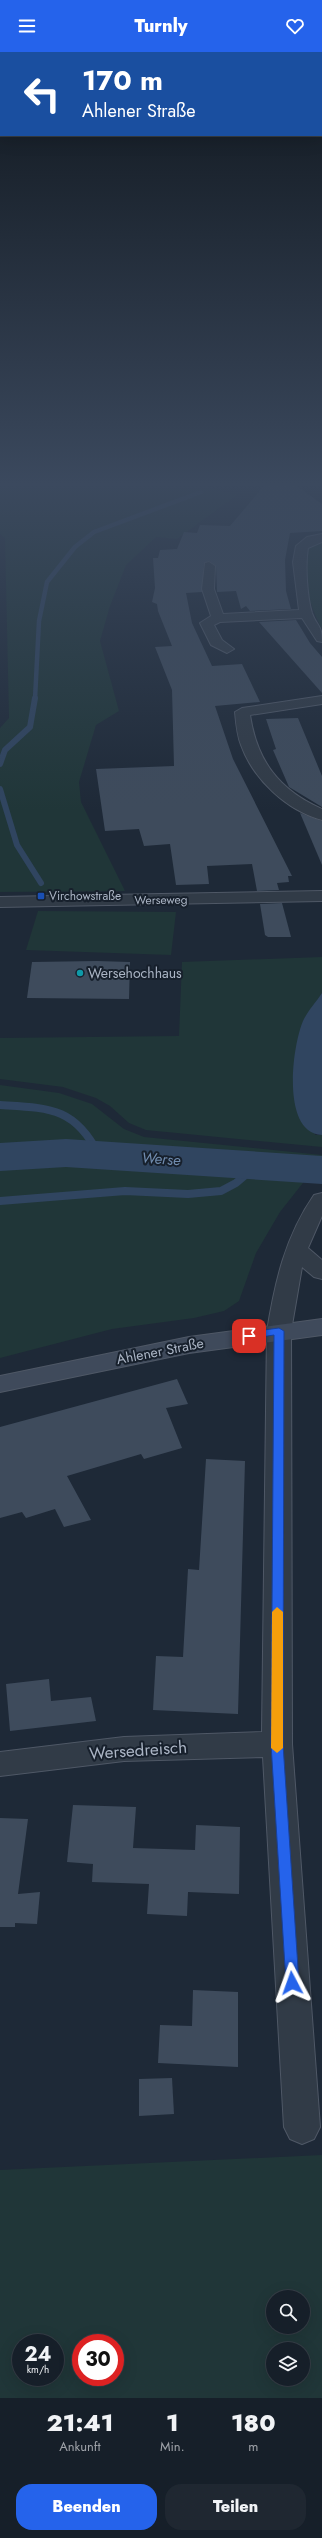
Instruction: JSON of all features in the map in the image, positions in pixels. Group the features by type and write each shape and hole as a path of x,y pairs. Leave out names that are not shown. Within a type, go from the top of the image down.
{"main road":[{"name":"Ahlener Straße","path":"0,1384 189,1345 279,1331 322,1327"}],"street":[{"path":"209,590 218,618"},
{"path":"303,590 306,614 322,638"},
{"path":"227,649 216,642 207,623 218,618 306,614"},
{"path":"322,700 242,712 250,750 263,771 277,787 298,804 322,815"},
{"name":"Werseweg","path":"0,902 322,896"},
{"path":"302,2127 277,1744 279,1331 287,1282 297,1250 312,1212 322,1200"},
{"path":"297,1250 322,1272"},
{"name":"Wersedreisch","path":"0,1764 124,1749 277,1744"}],"green space":[{"path":"6,590 116,590 100,641 119,711 96,725 79,782 81,802 125,891 0,892 0,728 9,718"},
{"path":"307,590 322,590 322,629 317,618"},
{"path":"38,911 176,912 171,955 26,950"},
{"path":"322,957 322,993 303,1021 315,1135 322,1135 322,1147 146,1130 129,1123 110,1106 96,1098 63,1087 0,1079 0,1038 179,1036 182,962"},
{"path":"0,1085 59,1093 92,1104 124,1129 144,1137 322,1155 322,1166 310,1174 280,1212 256,1253 239,1301 224,1311 194,1318 112,1329 0,1358"},
{"path":"322,2155 322,2398 0,2398 0,2170"}],"water":[{"path":"322,993 322,1135 309,1131 300,1120 295,1105 293,1068 299,1033 303,1021"}],"building":[{"path":"154,590 202,590 202,592 186,593 192,623 212,666 242,664 260,702 215,706 233,759 292,876 288,876 289,882 277,883 279,890 257,891 252,864 207,866 209,884 176,885 170,844 144,846 139,829 105,831 96,769 174,766 172,690 155,647 172,646 158,611 157,604 152,602"},
{"path":"217,590 286,590 291,609 250,611 246,606 241,609 236,591 217,592"},
{"path":"296,620 310,643 322,657 322,693 259,622"},
{"path":"298,718 322,776 322,807 289,787 273,750 276,749 266,719"},
{"path":"300,813 322,821 322,865"},
{"path":"282,903 291,937 268,937 265,935 260,904"},
{"name":"Wersehochhaus","path":"32,962 130,962 129,999 27,998"},
{"path":"177,1379 188,1404 166,1408 182,1448 144,1459 141,1454 67,1476 91,1520 64,1527 55,1509 26,1518 22,1512 0,1518 0,1427"},
{"path":"206,1459 245,1461 238,1714 153,1710 156,1656 183,1657 188,1569 199,1570"},
{"path":"49,1679 51,1701 91,1697 96,1721 10,1731 6,1684"},
{"path":"73,1805 136,1807 133,1848 195,1850 196,1825 240,1827 239,1894 188,1892 187,1916 147,1914 149,1884 92,1882 93,1864 67,1862"},
{"path":"0,1818 28,1819 18,1894 40,1892 37,1924 15,1923 15,1927 0,1927"},
{"path":"193,1990 238,1992 238,2067 158,2063 160,2025 192,2026"},
{"path":"172,2078 174,2114 139,2116 139,2079"}],"waterway":[{"path":"35,699 39,621 45,590"},
{"path":"0,764 5,750 30,727 35,698"},
{"path":"0,789 17,845 41,883"},
{"path":"0,1105 33,1107 59,1113 80,1127 90,1139 99,1155"},
{"name":"Werse","path":"0,1157 66,1153 322,1170"},
{"path":"0,1201 125,1191 188,1194 221,1191 236,1183 256,1166"}],"slow traffic":[{"path":"277,1612 277,1748"}],"place":[{"name":"Virchowstraße","path":"41,896"},
{"name":"Wersehochhaus","path":"80,973"}],"route":[{"path":"249,1336 279,1331 277,1744 292,1983"}]}
